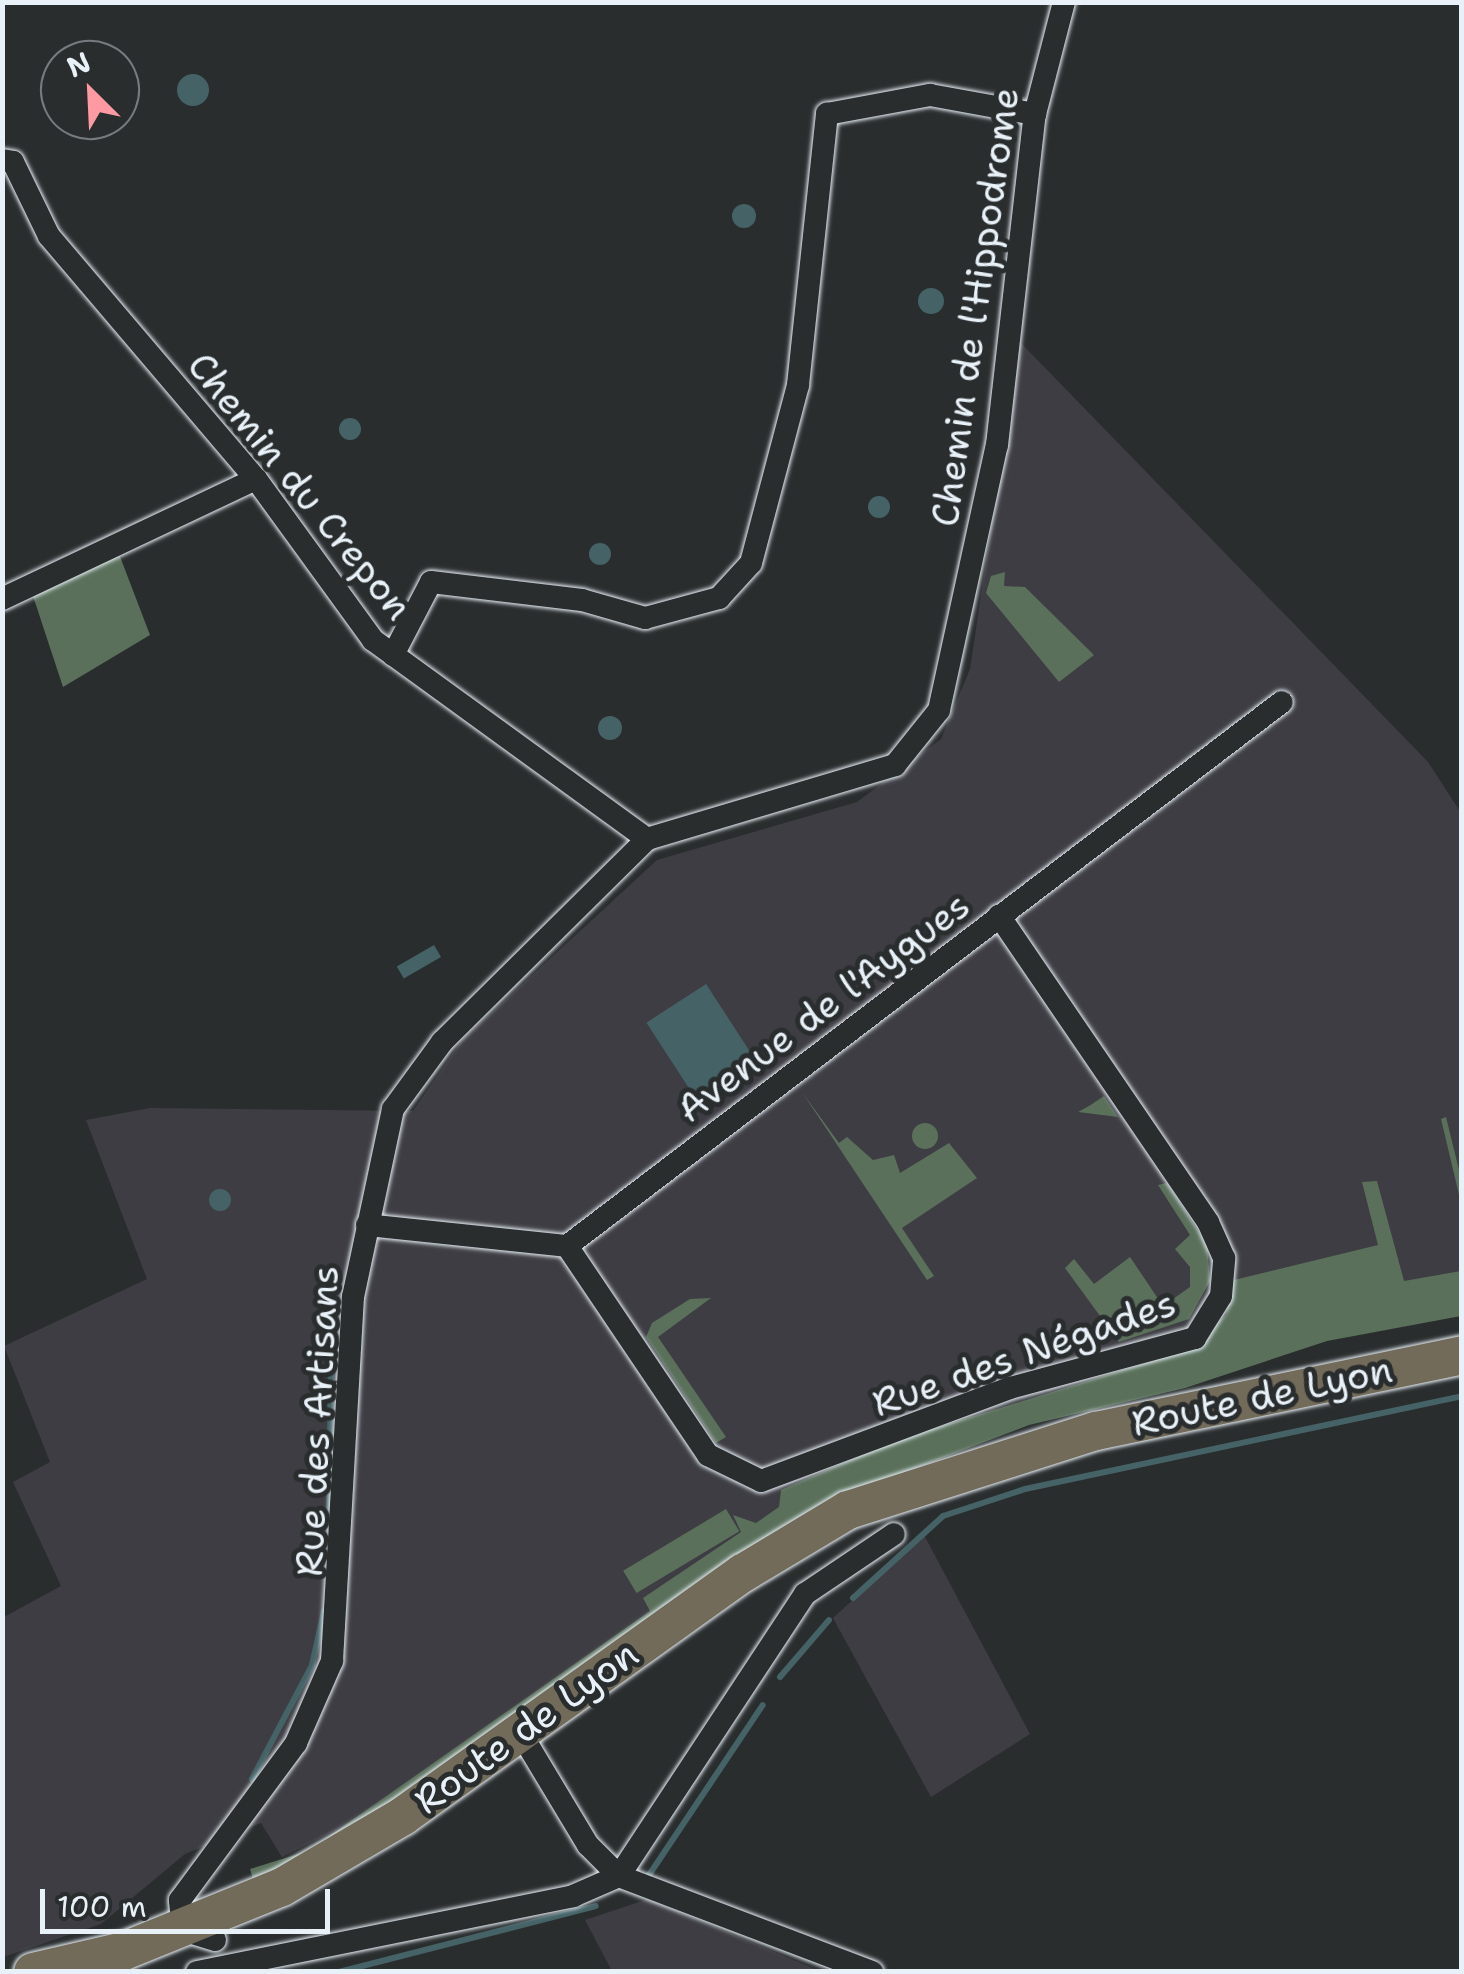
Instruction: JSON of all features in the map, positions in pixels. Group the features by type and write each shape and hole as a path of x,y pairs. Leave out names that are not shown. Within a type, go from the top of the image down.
{"main road":[{"name":"Route de Lyon","path":"119,1972 352,1846 525,1740 789,1544 928,1478 1005,1454 1462,1356"},
{"name":"Route de Lyon","path":"33,1972 198,1931"}],"street":[{"name":"Chemin de l'Hippodrome","path":"648,839 895,765 940,710 996,445 1035,114 1064,2"},
{"path":"393,655 431,582 582,600 645,618 719,598 751,563 798,385 827,114 930,96 1035,114"},
{"name":"Chemin du Crepon","path":"2,160 13,162 50,236 256,479 393,655 648,839"},
{"path":"2,600 256,479"},
{"name":"Avenue de l'Aygues","path":"568,1246 1282,702"},
{"name":"Rue des Artisans","path":"198,1931 296,1743 332,1661 353,1297 392,1109 442,1042 648,839"},
{"name":"Rue des Négades","path":"568,1246 708,1455 761,1481 1010,1388 1194,1338 1221,1296 1224,1258 1208,1222 999,916"},
{"path":"367,1226 568,1246"},
{"path":"109,1972 198,1931 554,1900 619,1876 805,1594 894,1534"},
{"path":"525,1740 588,1844 619,1876 872,1972"}],"shaded area":[{"path":"1019,341 1428,762 1461,813 1461,1315 1257,1348 955,1442 769,1531 380,1808 282,1857 261,1823 185,1854 101,1924 3,1957 2,1618 61,1586 13,1482 50,1462 4,1346 147,1279 86,1120 150,1108 413,1111 463,1039 657,860 857,802 941,739 970,669"},
{"path":"924,1535 1030,1734 931,1797 833,1618"},
{"path":"648,1899 819,1971 612,1971 585,1920"}],"green space":[{"path":"119,554 150,635 63,687 33,596"},
{"path":"1005,572 1004,586 1025,587 1094,655 1059,682 986,593 991,576"},
{"path":"802,1092 839,1143 847,1137 873,1160 894,1155 900,1173 949,1143 977,1178 902,1228 934,1276 927,1280"},
{"path":"1104,1096 1118,1117 1078,1112 1089,1106"},
{"path":"1446,1117 1461,1178 1461,1203 1441,1119"},
{"path":"925,1123 934,1127 938,1136 934,1145 925,1149 916,1145 912,1136 916,1127"},
{"path":"1377,1181 1404,1281 1461,1271 1461,1316 1327,1341 1185,1388 1029,1425 874,1484 360,1832 254,1882 250,1869 308,1851 650,1611 643,1598 741,1532 733,1515 756,1523 779,1507 781,1490 897,1440 1191,1349 1226,1315 1234,1280 1378,1245 1362,1182"},
{"path":"1167,1183 1207,1245 1210,1281 1189,1319 1119,1342 1065,1268 1074,1259 1094,1284 1130,1257 1163,1306 1190,1287 1190,1267 1175,1249 1190,1235 1158,1185"},
{"path":"711,1298 658,1337 726,1437 716,1443 646,1337 652,1323 690,1299"},
{"path":"726,1509 739,1531 637,1593 623,1571"}],"water":[{"path":"193,74 204,79 209,90 204,101 193,106 182,101 177,90 182,79"},
{"path":"744,204 756,216 744,228 732,216"},
{"path":"931,288 940,292 944,301 940,310 931,314 922,310 918,301 922,292"},
{"path":"350,418 358,421 358,437 350,440 342,437 339,429 342,421"},
{"path":"875,496 883,496 890,507 883,518 875,518 868,511 868,503"},
{"path":"600,543 608,546 608,562 600,565 592,562 589,554 592,546"},
{"path":"610,716 619,719 619,737 610,740 601,737 598,728 601,719"},
{"path":"434,945 441,957 404,979 397,966"},
{"path":"706,984 756,1060 696,1099 646,1023"},
{"path":"220,1189 228,1192 228,1208 220,1211 212,1208 209,1200 212,1192"}],"waterway":[{"path":"329,1529 332,1292"},
{"path":"853,1598 943,1516 1025,1489 1462,1396"},
{"path":"252,1779 312,1665 324,1611"},
{"path":"780,1677 829,1620"},
{"path":"647,1878 763,1705"},
{"path":"339,1972 596,1906"}]}
